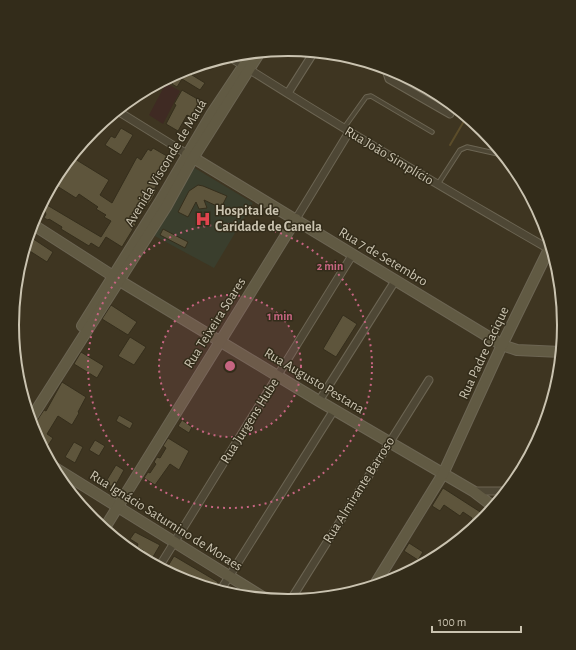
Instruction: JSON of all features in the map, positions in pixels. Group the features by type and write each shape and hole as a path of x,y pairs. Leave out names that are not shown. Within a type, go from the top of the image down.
{"main road":[{"path":"246,68 255,58"},
{"path":"246,68 250,59"},
{"name":"Avenida Visconde de Mauá","path":"33,410 117,278 215,115 246,68"},
{"name":"Rua 7 de Setembro","path":"190,156 502,345 517,350 555,352"},
{"name":"Rua Teixeira Soares","path":"107,524 296,219"},
{"name":"Rua Augusto Pestana","path":"37,227 117,278 319,401 473,491 489,503"},
{"name":"Rua Padre Cacique","path":"379,578 443,474 502,345 547,253"},
{"name":"Rua Ignácio Saturnino de Moraes","path":"63,473 255,592"}],"street":[{"path":"288,94 311,57"},
{"name":"Rua João Simplício","path":"236,61 349,132 438,185 545,244"},
{"path":"388,75 389,79 450,114"},
{"name":"Rua 7 de Setembro","path":"122,114 190,156"},
{"name":"Rua Teixeira Soares","path":"296,219 349,132"},
{"name":"Rua Jurgens Hube","path":"162,562 352,254"},
{"path":"319,401 396,281"},
{"name":"Rua Almirante Barroso","path":"295,594 428,380"},
{"path":"223,586 334,410"},
{"path":"473,491 499,491"}],"lane":[{"path":"349,132 346,125 366,97 371,96 432,132"},
{"path":"438,185 460,150 463,148 467,147 494,152"}],"shaded area":[{"path":"168,84 180,91 163,124 149,115 164,87"},
{"name":"Hospital de Caridade de Canela","path":"193,167 253,203 214,268 153,235"}],"building":[{"path":"193,73 192,75 205,83 200,90 182,79 177,87 172,84 174,82"},
{"path":"182,90 206,104 203,109 201,108 195,120 187,115 178,131 166,124 176,105 174,104"},
{"path":"121,128 133,135 121,155 105,145 111,136 115,138"},
{"path":"153,148 172,159 155,188 157,190 151,201 147,206 142,203 132,220 134,220 133,222 136,224 122,247 106,237 99,248 91,243 89,246 61,229 62,227 49,219 44,218 46,214 44,211 47,205 101,237 111,221 104,217 106,215 96,209 98,207 79,194 76,198 57,186 76,160 109,180 100,195 112,203 137,157 141,160 148,149 151,151"},
{"path":"198,185 227,196 221,208 204,200 207,208 199,209 196,202 188,217 178,212 189,191"},
{"path":"163,229 188,242 185,248 160,235"},
{"path":"33,239 53,252 47,262 29,251"},
{"path":"111,305 137,322 128,335 102,319"},
{"path":"343,315 357,324 336,357 323,349"},
{"path":"130,337 146,347 134,365 118,356"},
{"path":"81,352 104,366 97,378 74,364"},
{"path":"62,382 86,397 72,425 58,416 47,434 53,438 48,446 37,421 44,410 46,411"},
{"path":"119,415 133,423 130,429 116,421"},
{"path":"182,420 192,427 189,433 178,426"},
{"path":"168,438 189,451 179,470 170,464 155,485 144,478 148,472 150,473 156,464 154,462 157,457 160,458 166,448 163,446"},
{"path":"95,440 105,446 99,456 89,450"},
{"path":"74,442 83,447 75,463 65,457"},
{"path":"116,465 124,470 114,488 105,483"},
{"path":"443,488 481,512 471,521 472,518 463,512 460,516 444,505 440,511 432,506"},
{"path":"135,532 160,545 153,558 137,547 138,544 130,539"},
{"path":"409,543 423,552 418,560 404,551"},
{"path":"174,556 218,582 216,584 202,580 168,566"}],"waterway":[{"path":"450,145 464,122"}],"place":[{"name":"Hospital de Caridade de Canela","path":"203,219"}]}
